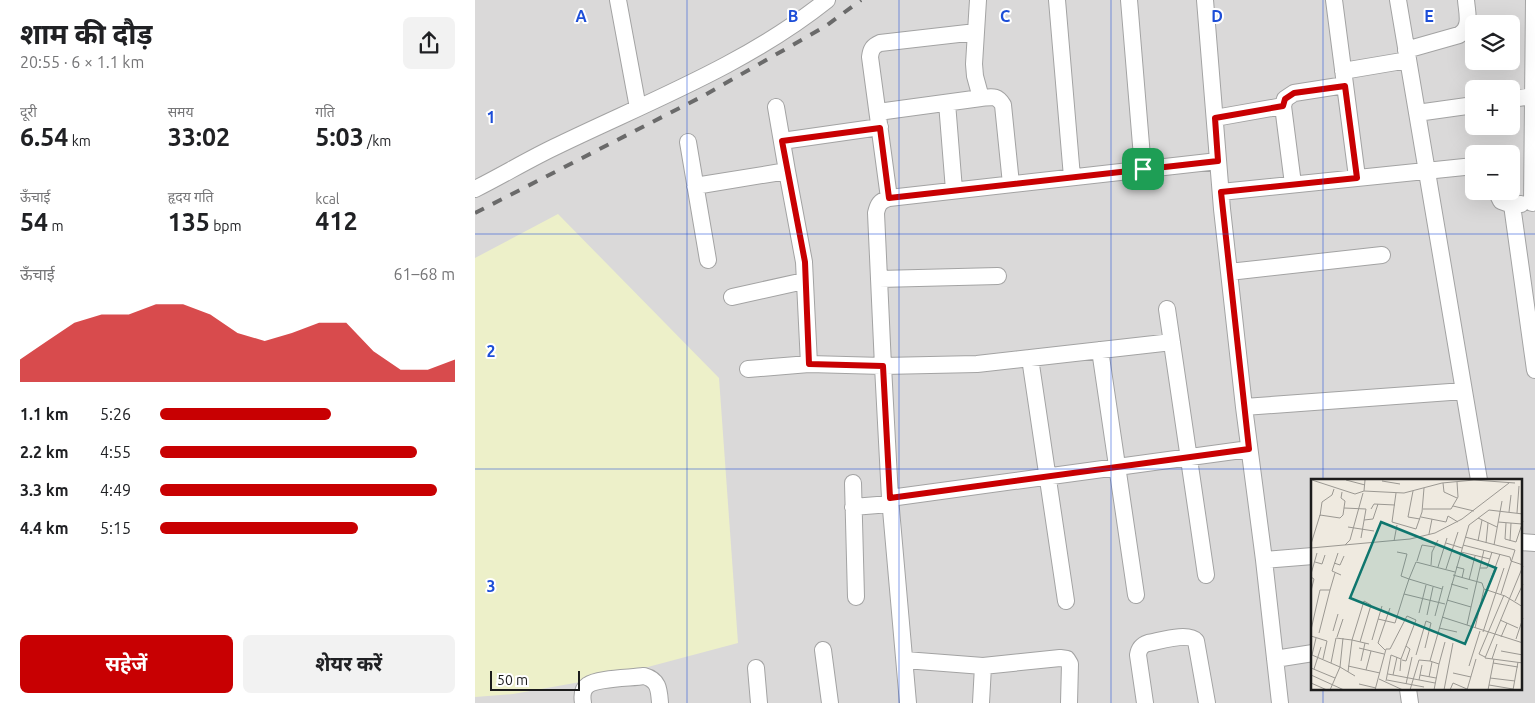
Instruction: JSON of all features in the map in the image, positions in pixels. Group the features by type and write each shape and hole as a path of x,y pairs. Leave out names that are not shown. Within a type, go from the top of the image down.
{"street":[{"path":"618,0 639,108"},
{"path":"475,190 557,145 710,74 760,46 827,0"},
{"path":"978,0 974,64 981,98"},
{"path":"1057,0 1073,177"},
{"path":"1129,0 1143,169"},
{"path":"1205,0 1229,272 1280,703"},
{"path":"1334,0 1357,178"},
{"path":"1398,0 1479,479"},
{"path":"1293,184 1283,106 1285,99 1294,93 1344,78 1465,32 1468,20 1465,0"},
{"path":"1500,200 1512,205 1534,203 1534,0"},
{"path":"889,198 870,57 871,51 874,46 880,43 976,32"},
{"path":"1520,98 1533,96"},
{"path":"782,141 947,103 994,97 999,99 1003,105 1011,184"},
{"path":"947,103 954,190"},
{"path":"1417,113 1465,105"},
{"path":"1215,118 1283,106"},
{"path":"776,107 805,262 804,281 809,364"},
{"path":"688,142 709,260"},
{"path":"908,703 890,501 877,206 882,200 889,198 1218,161"},
{"path":"1221,192 1465,167"},
{"path":"695,186 787,171"},
{"path":"1512,205 1535,370"},
{"path":"1229,272 1381,255"},
{"path":"879,279 999,276"},
{"path":"732,297 804,281"},
{"path":"1167,309 1207,575"},
{"path":"748,368 809,364 883,366 977,364 1172,342"},
{"path":"1100,350 1136,595"},
{"path":"1030,358 1066,601"},
{"path":"1244,407 1464,391"},
{"path":"853,507 1048,476 1249,449"},
{"path":"853,483 856,597"},
{"path":"1264,560 1311,556"},
{"path":"1145,703 1138,655 1139,650 1143,645 1149,643 1185,636 1196,641 1207,703"},
{"path":"823,650 830,703"},
{"path":"1275,659 1311,653"},
{"path":"905,660 983,666 1060,658 1067,659 1070,670 1069,703"},
{"path":"981,703 983,666"},
{"path":"756,668 759,703"},
{"path":"583,703 583,690 587,685 596,681 644,676 651,678 655,682 659,691 660,703"},
{"path":"1408,690 1410,703"}],"shaded area":[{"path":"475,0 1535,0 1535,703 475,703"}],"green space":[{"path":"558,214 719,378 738,643 614,676 513,694 475,697 475,258"}],"railway":[{"path":"475,213 703,96 826,26 861,0"}],"route":[{"path":"1345,86 1357,178 1221,192 1249,449 890,498 883,366 809,364 804,281 805,262 782,141 880,128 889,198 1143,169 1218,161 1215,118 1283,106 1285,99 1294,93 1345,86"}]}
